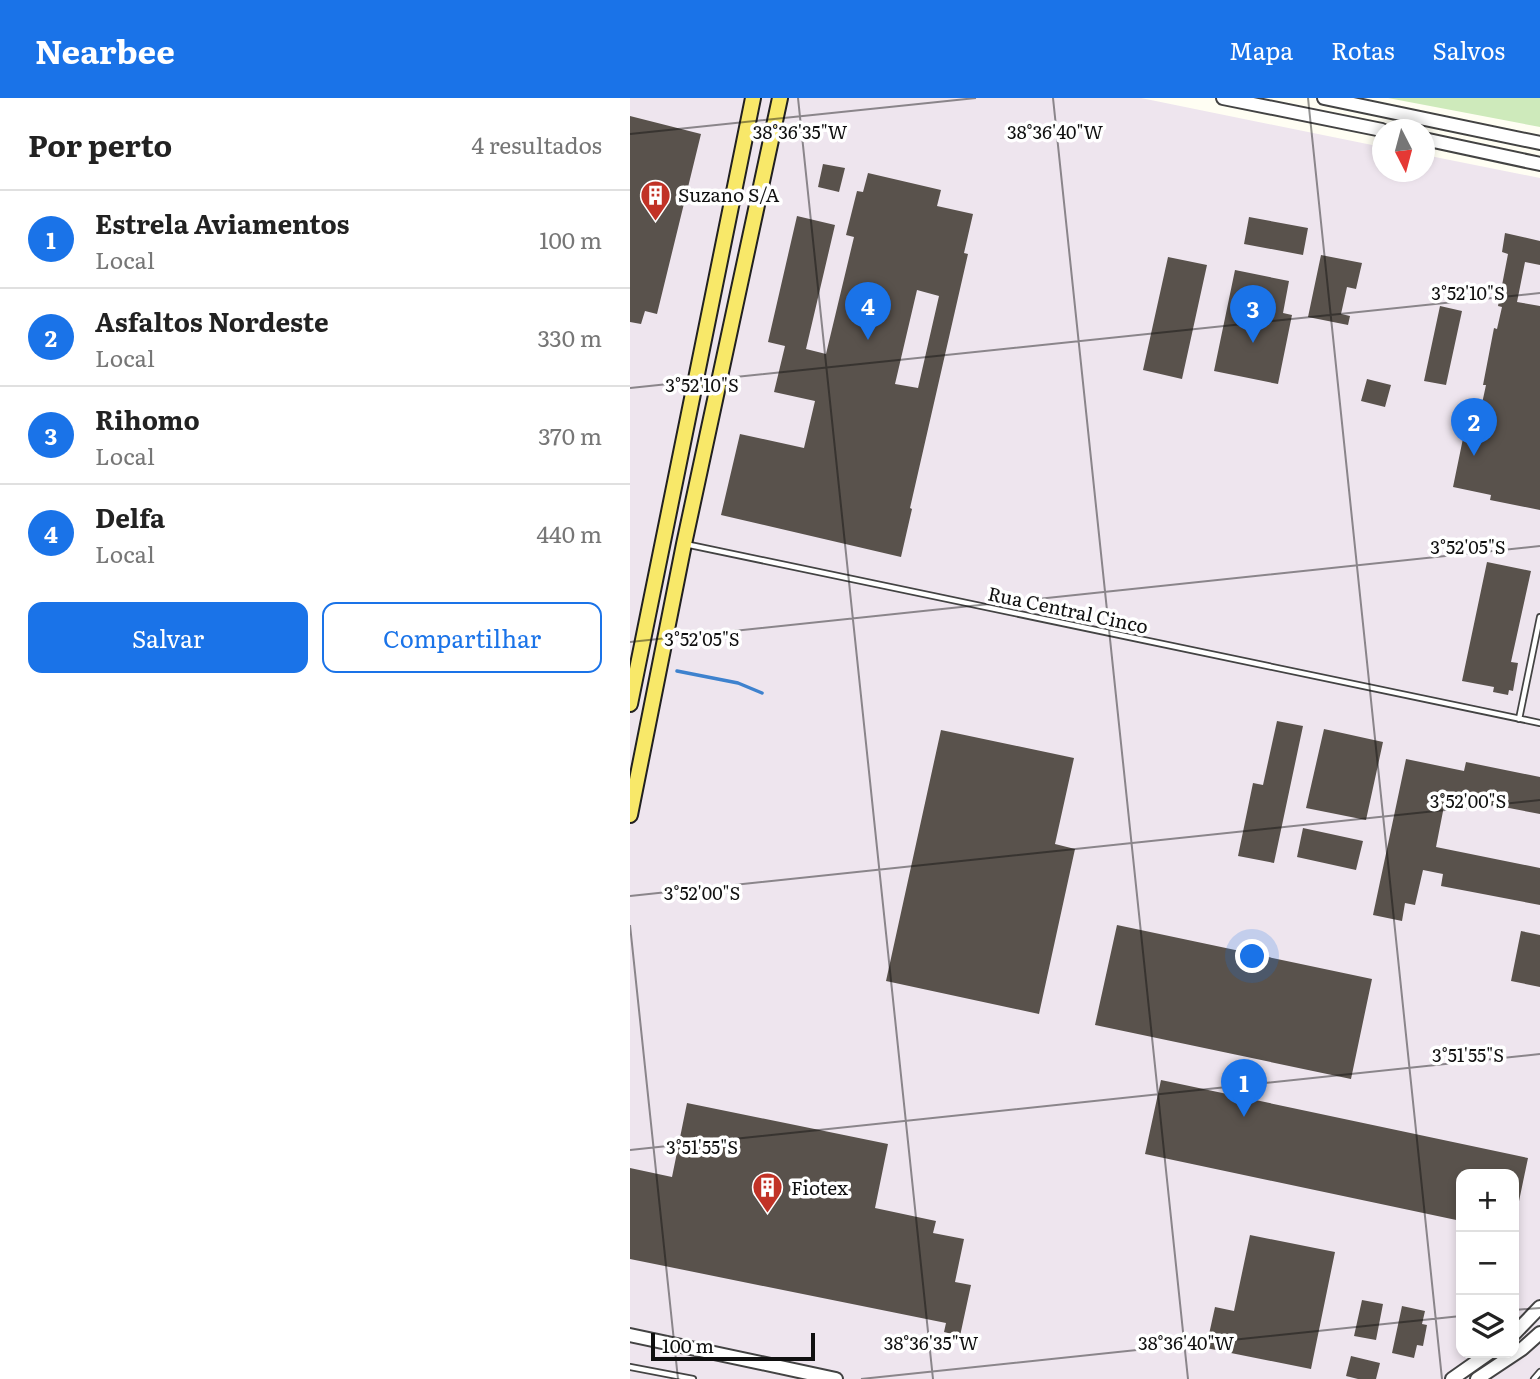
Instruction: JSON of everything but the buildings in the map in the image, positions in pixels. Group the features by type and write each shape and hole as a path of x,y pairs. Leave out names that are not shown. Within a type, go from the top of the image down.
{"main road":[{"path":"630,704 754,98"},
{"path":"630,815 684,544 780,98"}],"street":[{"path":"1223,98 1372,128"},
{"path":"1324,98 1540,143"},
{"path":"1435,141 1540,164"},
{"path":"1519,1329 1540,1307"},
{"path":"1477,1379 1522,1349 1540,1333"},
{"path":"630,1335 836,1379"},
{"path":"1451,1379 1482,1358"}],"lane":[{"name":"Rua Central Cinco","path":"684,544 1540,723"},
{"path":"1519,719 1540,617"},
{"path":"630,1367 693,1379"},
{"path":"1534,1379 1540,1372"}],"shaded area":[{"path":"630,98 1141,98 1372,145 1372,182 1435,182 1435,157 1540,178 1540,1379 630,1379"}],"green space":[{"path":"1388,98 1540,98 1540,127"}],"waterway":[{"path":"677,671 738,683 762,693"}],"place":[{"name":"Suzano S/A","path":"655,222"},
{"name":"Delfa","path":"868,340"},
{"name":"Rihomo","path":"1253,343"},
{"name":"Asfaltos Nordeste","path":"1474,456"},
{"name":"Estrela Aviamentos","path":"1244,1117"},
{"name":"Fiotex","path":"768,1215"}]}
